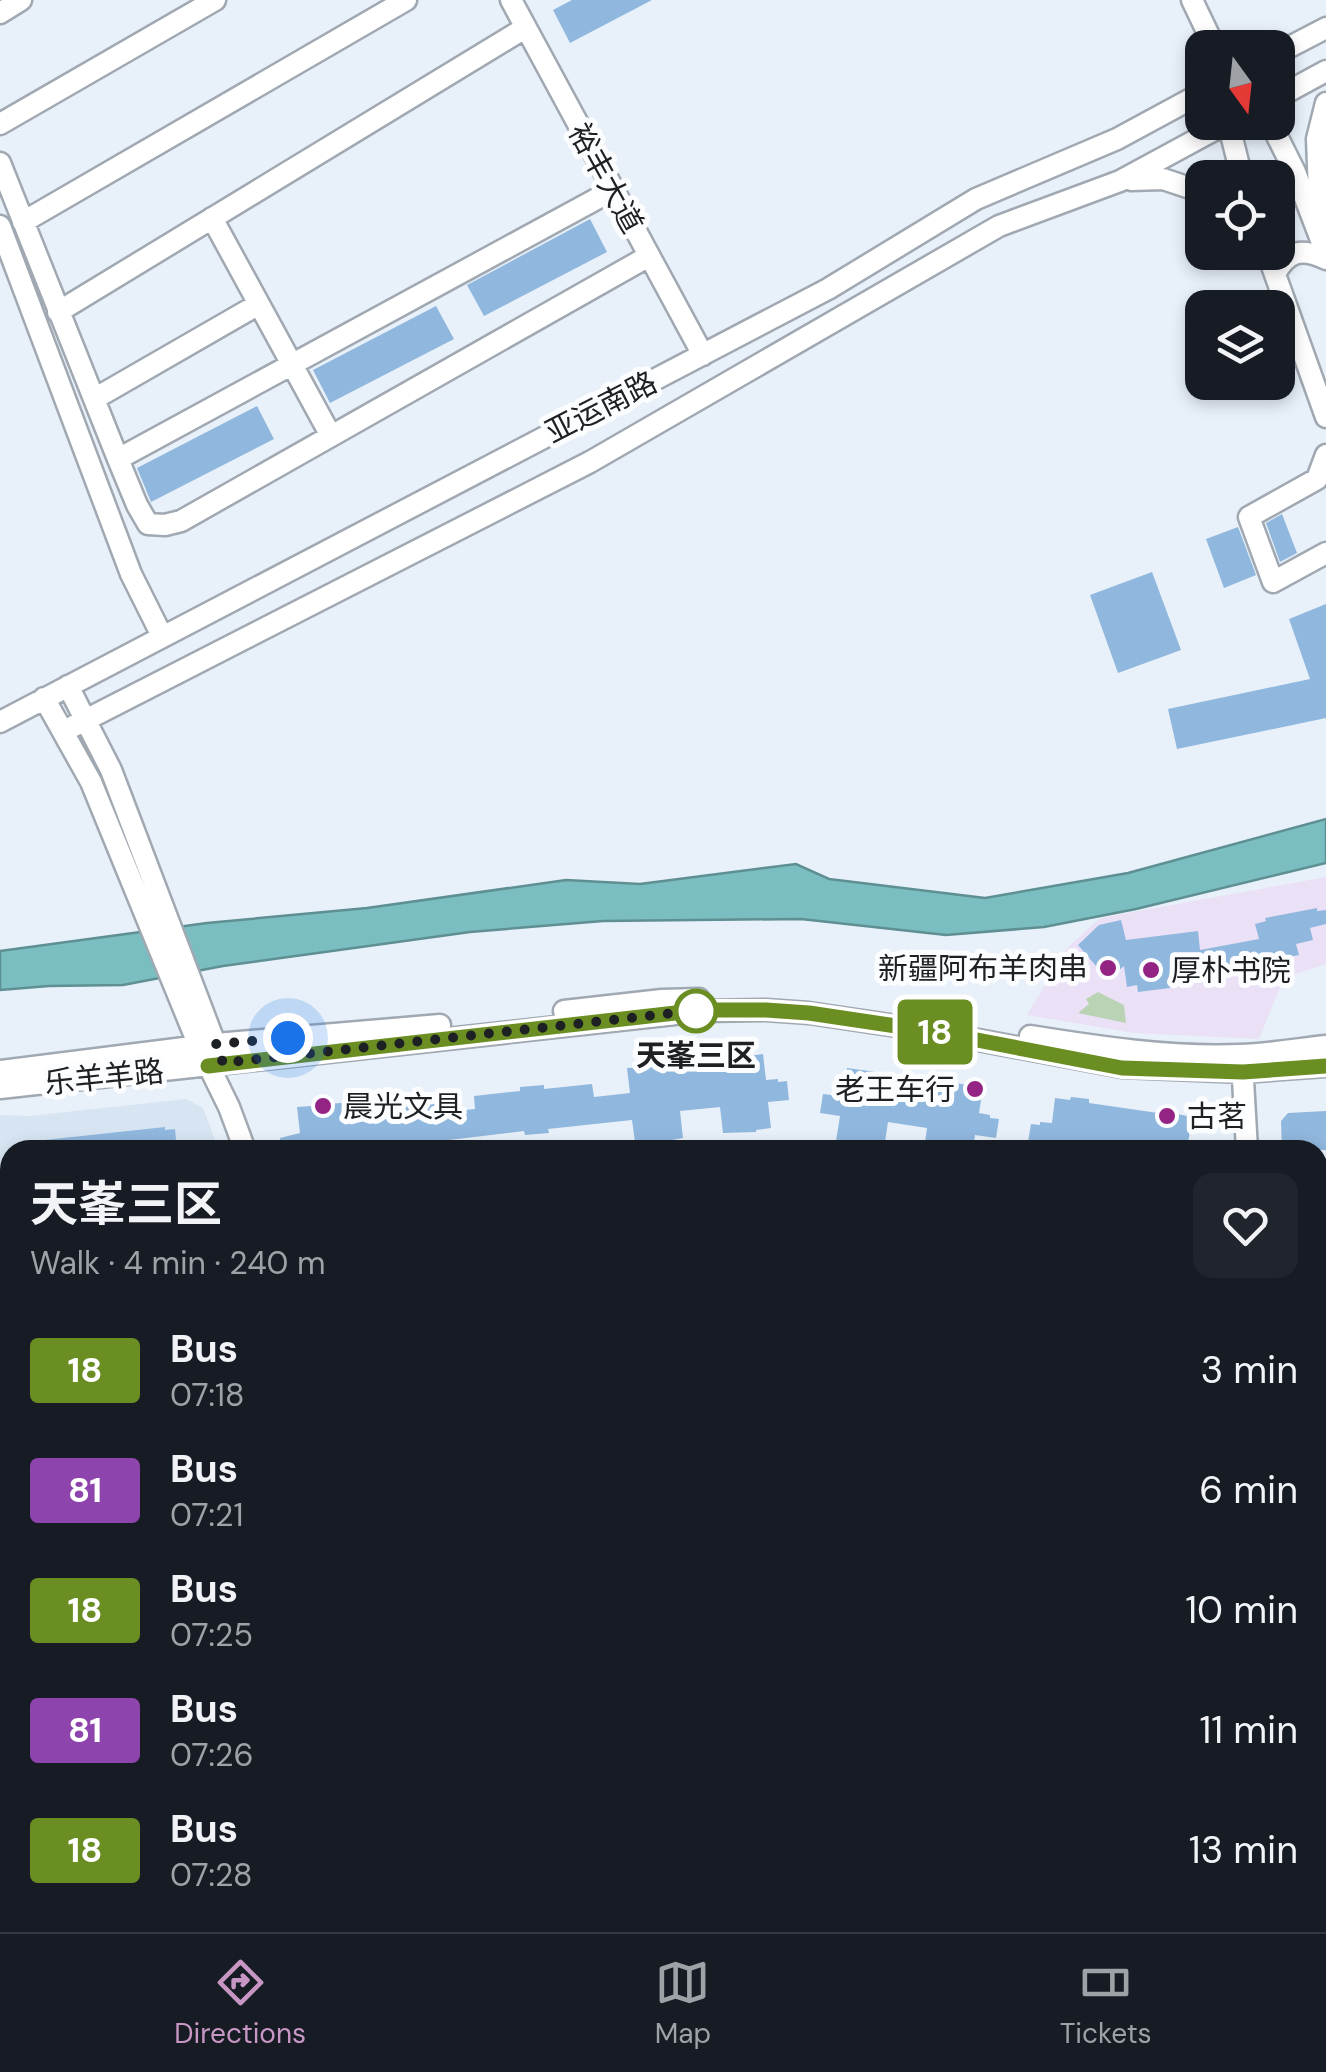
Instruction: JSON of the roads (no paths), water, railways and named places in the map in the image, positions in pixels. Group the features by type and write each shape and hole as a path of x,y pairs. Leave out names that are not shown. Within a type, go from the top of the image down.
{"street":[{"path":"0,13 21,0"},
{"path":"0,124 215,0"},
{"path":"23,222 406,0"},
{"name":"裕丰大道","path":"511,0 703,355"},
{"path":"1192,0 1206,30"},
{"path":"58,312 525,28"},
{"path":"1295,45 1326,28"},
{"path":"1295,88 1326,72"},
{"name":"亚运南路","path":"0,722 828,289 976,198 1117,138 1185,102"},
{"path":"1324,250 1317,139 1326,103"},
{"name":"亚运南路","path":"64,732 590,462 999,226 1120,181 1196,140"},
{"path":"1279,140 1324,250"},
{"path":"1070,158 1086,194"},
{"path":"0,163 118,459 148,524 165,525 181,520 649,256"},
{"path":"1120,181 1163,179 1185,186"},
{"path":"118,459 613,190"},
{"path":"212,218 331,436"},
{"path":"0,226 131,574 162,636"},
{"path":"1275,274 1291,254 1316,254 1324,250"},
{"path":"1274,270 1281,290"},
{"path":"94,399 259,304"},
{"path":"1295,329 1326,417"},
{"path":"1326,455 1317,479 1248,517 1273,582 1326,554"},
{"path":"68,686 111,770 152,906"},
{"path":"44,698 91,782 152,906 242,1140"},
{"path":"211,1055 662,1000 741,998 813,1002 1095,1047 1242,1064 1326,1066"},
{"path":"1242,1064 1326,1046"},
{"name":"乐羊羊路","path":"0,1071 211,1055"},
{"name":"乐羊羊路","path":"0,1088 211,1055"},
{"path":"1242,1064 1246,1140"}],"water":[{"path":"1326,819 1326,863 1044,927 946,935 801,919 603,921 470,932 223,966 123,985 0,990 0,951 207,923 367,908 566,880 640,884 796,864 829,879 985,898 1128,873"}],"place":[{"name":"新疆阿布羊肉串","path":"1108,968"},
{"name":"厚朴书院","path":"1151,970"},
{"name":"天峯三区","path":"696,1011"},
{"name":"老王车行","path":"975,1089"},
{"name":"晨光文具","path":"323,1106"},
{"name":"古茗","path":"1167,1116"}]}
